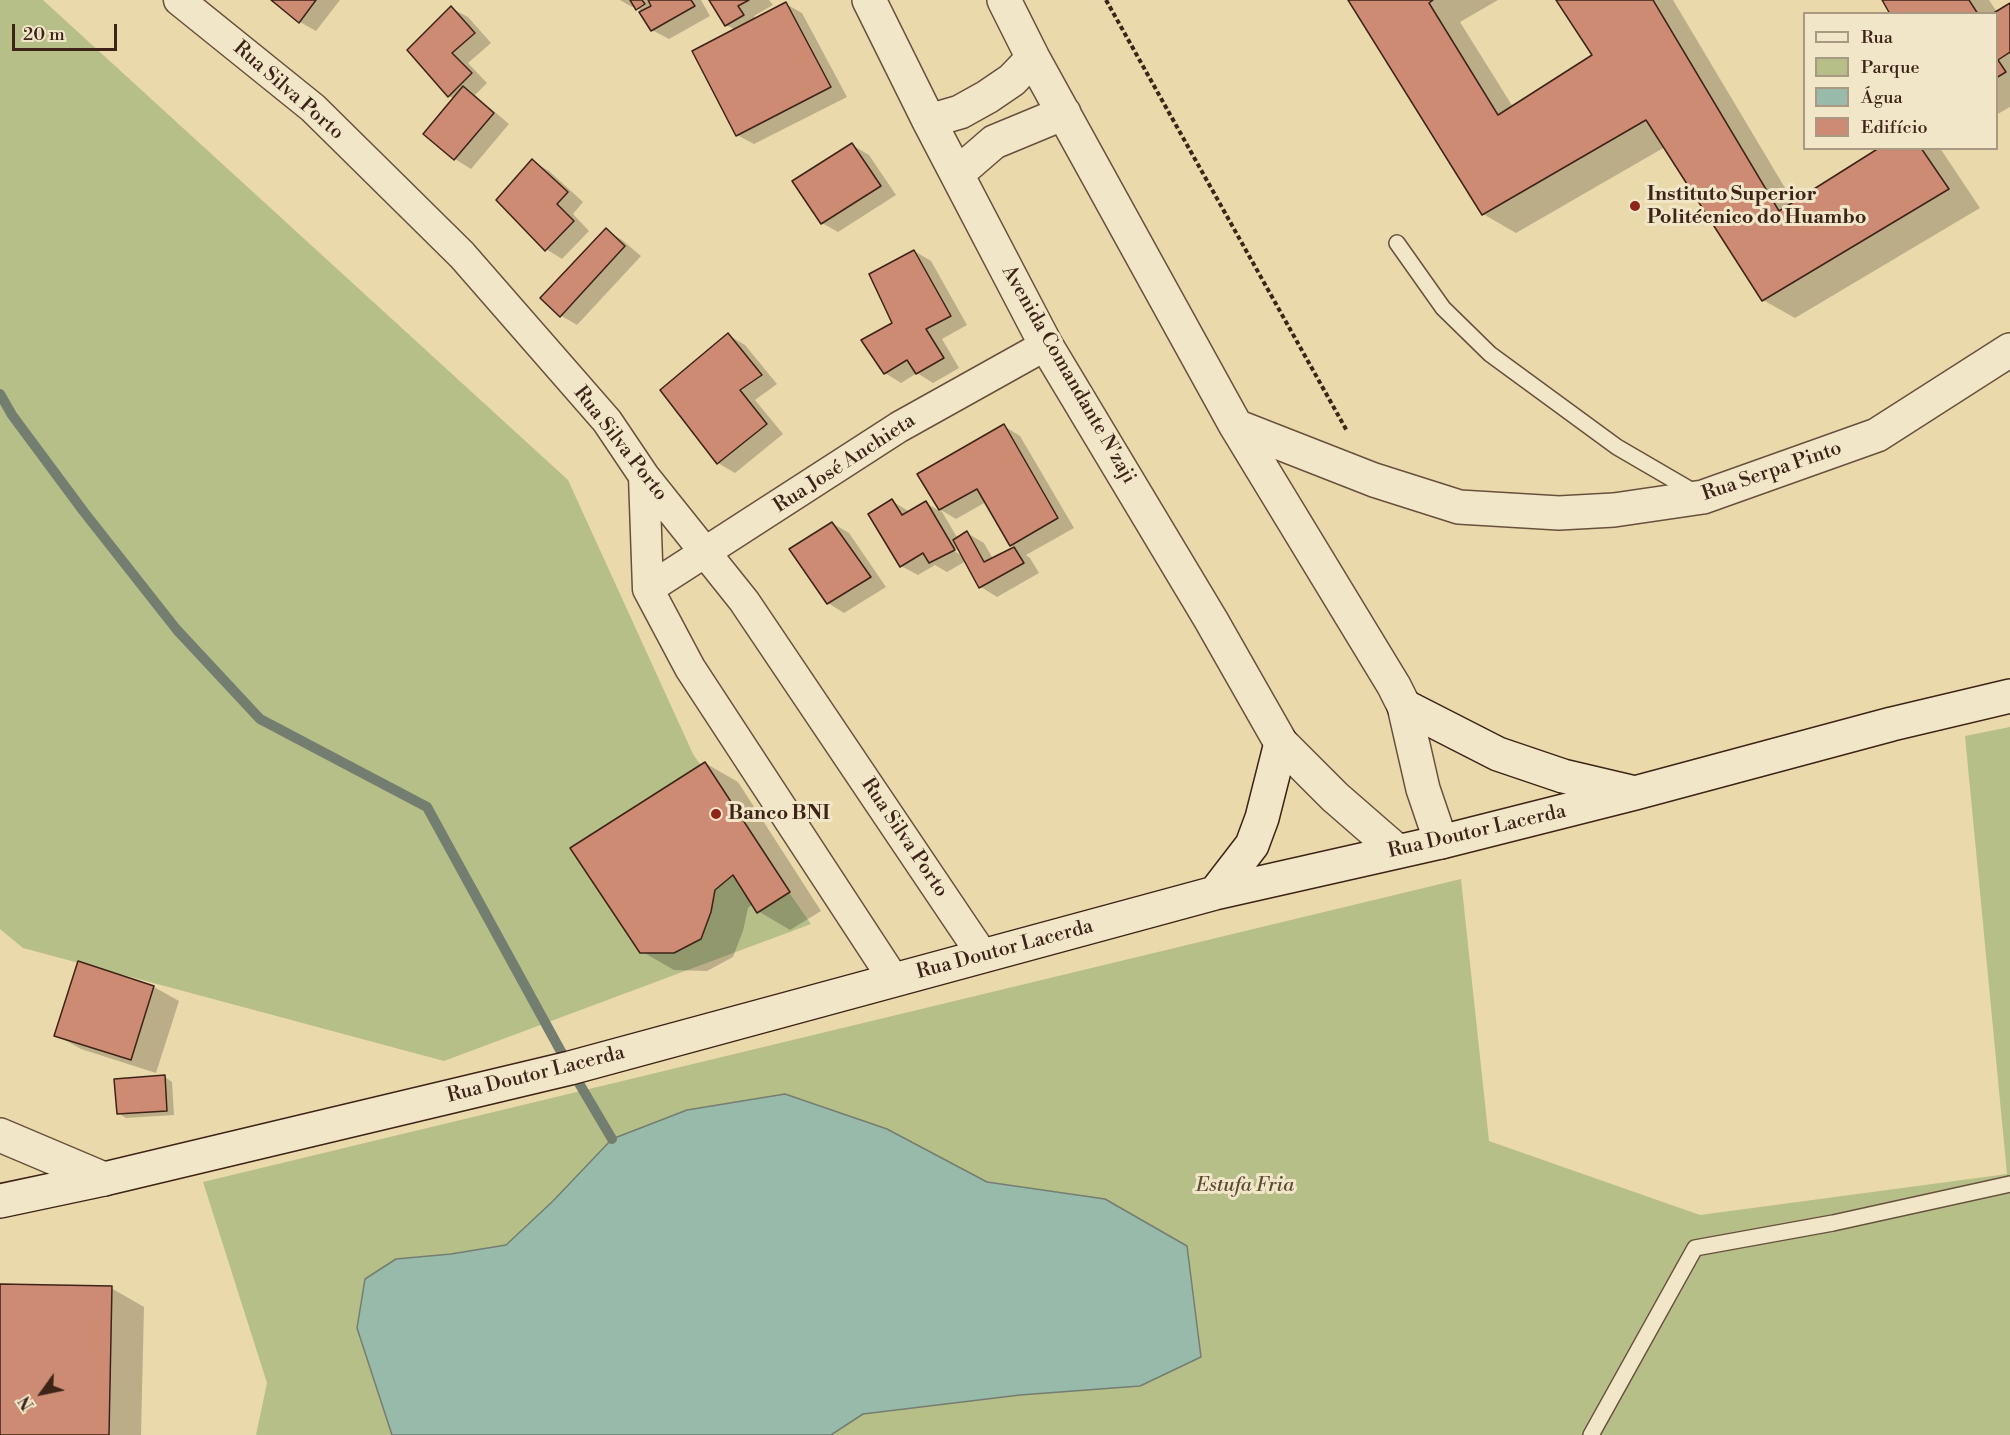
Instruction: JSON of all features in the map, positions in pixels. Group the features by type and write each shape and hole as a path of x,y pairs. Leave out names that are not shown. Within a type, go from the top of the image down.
{"street":[{"name":"Rua Silva Porto","path":"180,0 313,108 462,255 607,421 644,476 744,601 983,956"},
{"name":"Avenida Comandante N'zaji","path":"869,0 929,121 1046,345 1211,620 1281,743 1335,797 1397,851"},
{"path":"1004,0 1236,426 1404,706 1423,789 1441,842"},
{"path":"929,121 960,112 987,98 1012,80 1034,58"},
{"path":"957,174 994,142 1064,113"},
{"name":"Rua José Anchieta","path":"648,589 899,427 1046,345"},
{"name":"Rua Serpa Pinto","path":"1236,426 1374,480 1460,507 1559,513 1614,510 1703,497 1877,435 2010,350"},
{"path":"644,476 648,589 690,668 894,980"},
{"name":"Rua Doutor Lacerda","path":"0,1201 104,1179 570,1068 1215,893 1441,842 1635,794 1892,724 2010,696"},
{"path":"1404,706 1498,754 1563,776 1635,794"},
{"path":"1215,893 1252,844 1262,818 1281,743"},
{"path":"0,1135 104,1179"}],"lane":[{"path":"1397,243 1443,308 1490,354 1617,447 1703,497"},
{"path":"1591,1435 1695,1248 1833,1223 2010,1184"}],"path":[{"path":"1106,0 1374,480"}],"green space":[{"path":"0,0 43,0 568,480 693,754 811,924 444,1061 23,948 0,929"},
{"name":"Estufa Fria","path":"2010,727 2010,1435 256,1435 267,1383 203,1182 1461,879 1489,1141 1700,1215 2007,1174 1965,736"}],"water":[{"path":"785,1094 887,1129 987,1182 1105,1199 1187,1246 1201,1357 1140,1386 1020,1395 863,1414 831,1435 392,1435 357,1328 365,1279 396,1259 451,1254 506,1245 553,1201 612,1139 687,1110"}],"building":[{"path":"271,0 316,0 299,23"},
{"path":"630,0 642,0 645,4 636,10"},
{"path":"648,0 691,0 695,6 651,31 639,12 651,6"},
{"path":"709,0 749,0 738,6 744,15 725,26"},
{"path":"1348,0 1433,0 1429,3 1498,115 1592,55 1556,0 1653,0 1779,211 1876,150 1922,150 1949,189 1762,301 1646,120 1482,215"},
{"path":"1882,0 1969,0 1977,12 1889,12"},
{"path":"786,2 831,87 736,136 692,51"},
{"path":"2010,3 2010,52 1998,60 1998,12 1995,12"},
{"path":"451,6 475,33 452,53 472,73 448,97 407,50"},
{"path":"1998,60 2006,72 1998,77"},
{"path":"463,86 494,113 454,160 423,134"},
{"path":"852,143 881,186 821,224 792,181"},
{"path":"532,159 568,192 557,204 574,221 545,251 496,200"},
{"path":"606,228 625,246 560,317 540,298"},
{"path":"914,250 951,316 926,329 944,358 916,374 907,360 884,374 861,340 892,323 869,274"},
{"path":"728,333 762,375 740,390 767,424 717,464 660,390"},
{"path":"1004,424 1058,518 1010,546 977,489 939,510 917,474"},
{"path":"892,499 902,515 926,501 955,550 929,563 923,553 900,567 868,514"},
{"path":"832,522 871,577 827,604 789,549"},
{"path":"967,531 984,562 1014,547 1024,563 979,588 953,540"},
{"path":"705,762 790,892 757,913 733,875 715,890 711,912 701,939 674,953 640,953 570,848"},
{"path":"78,961 154,986 131,1060 54,1036"},
{"path":"165,1075 167,1111 117,1114 114,1079"},
{"path":"0,1284 112,1286 109,1435 0,1435"}],"waterway":[{"path":"0,394 12,415 84,512 177,630 260,719 427,807 570,1068 612,1139"}],"place":[{"name":"Instituto Superior Politécnico do Huambo","path":"1635,206"},
{"name":"Banco BNI","path":"716,814"}]}
